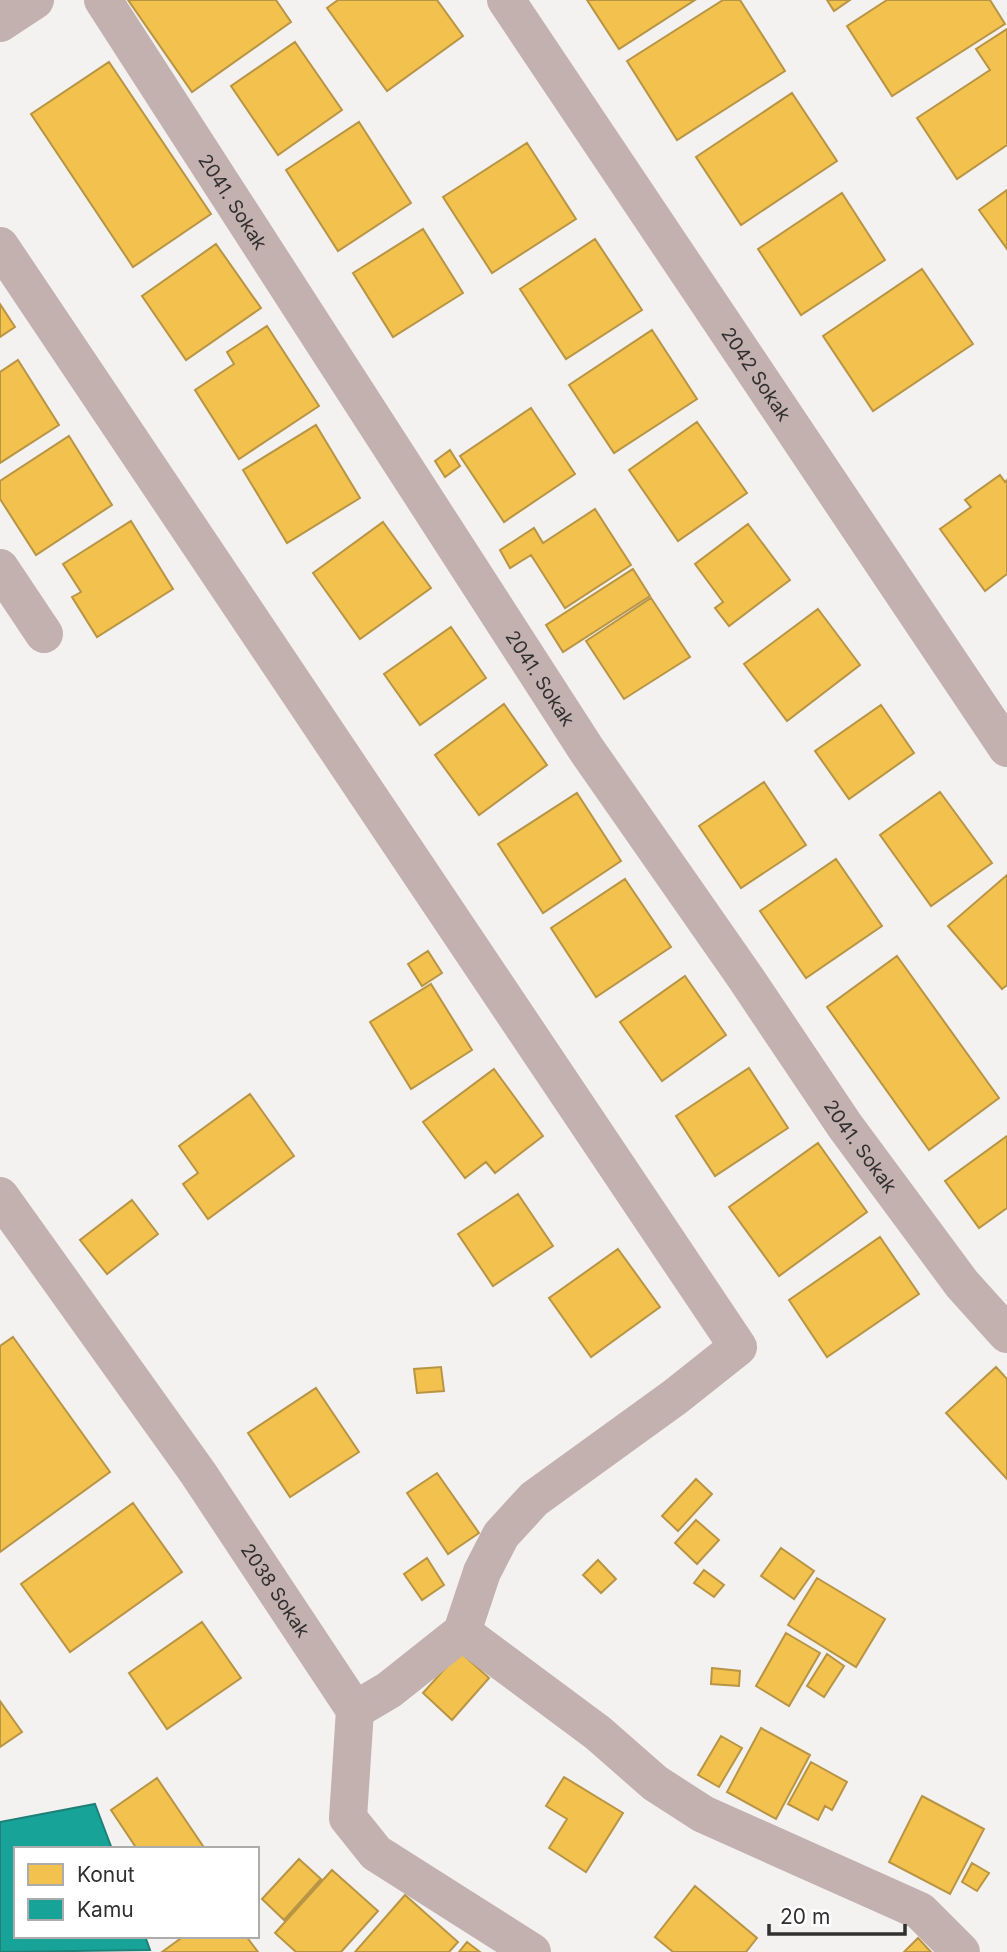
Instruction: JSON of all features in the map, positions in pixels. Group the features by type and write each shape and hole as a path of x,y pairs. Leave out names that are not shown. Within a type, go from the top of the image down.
{"street":[{"path":"0,23 35,0"},
{"name":"2041. Sokak","path":"103,0 586,750 745,977 845,1126 962,1284 1007,1334"},
{"name":"2042 Sokak","path":"506,0 1007,748"},
{"path":"0,246 738,1347 675,1397 534,1499 501,1535 482,1572 462,1632 389,1690 355,1710 348,1818 376,1853 532,1952"},
{"path":"0,568 44,634"},
{"name":"2038 Sokak","path":"0,1196 198,1473 355,1710"},
{"path":"462,1632 598,1733 655,1783 703,1814 920,1911 961,1952"}],"building: Konut":[{"path":"128,0 276,0 291,22 192,92"},
{"path":"338,0 437,0 463,36 387,91 327,8"},
{"path":"587,0 695,0 619,49"},
{"path":"723,0 740,0 785,71 677,140 627,61"},
{"path":"827,0 850,0 834,11"},
{"path":"887,0 990,0 1005,24 892,96 847,26"},
{"path":"1007,29 1007,145 957,179 917,118 990,70 976,49"},
{"path":"295,42 342,110 278,155 231,86"},
{"path":"109,62 211,214 133,267 31,114"},
{"path":"792,93 837,161 741,225 696,157"},
{"path":"359,122 411,203 338,251 286,170"},
{"path":"527,143 576,219 492,273 443,197"},
{"path":"1007,190 1007,249 979,210"},
{"path":"842,193 885,260 801,315 758,249"},
{"path":"423,229 463,293 393,337 353,273"},
{"path":"595,239 642,310 566,359 520,289"},
{"path":"216,244 261,308 186,360 142,296"},
{"path":"922,269 973,344 873,411 823,336"},
{"path":"0,304 15,327 0,337"},
{"path":"267,326 319,406 239,459 195,390 234,364 227,352"},
{"path":"652,330 697,399 614,453 569,385"},
{"path":"18,360 59,425 0,463 0,372"},
{"path":"531,408 575,474 504,522 460,456"},
{"path":"697,422 747,493 678,541 629,470"},
{"path":"316,425 360,498 287,543 243,470"},
{"path":"69,436 112,505 36,555 0,499 0,481"},
{"path":"450,450 460,466 445,477 435,461"},
{"path":"1000,475 1005,482 1007,480 1007,574 985,591 940,529 971,507 965,500"},
{"path":"595,509 631,565 565,608 531,555 510,568 500,550 534,528 543,543"},
{"path":"131,521 173,589 97,637 72,597 81,592 63,564"},
{"path":"383,522 431,588 360,639 313,573"},
{"path":"748,524 790,580 729,626 715,608 723,602 695,564"},
{"path":"633,569 650,596 563,652 546,625"},
{"path":"651,598 690,657 624,699 586,641"},
{"path":"818,609 860,665 787,721 744,664"},
{"path":"451,627 486,678 420,725 384,674"},
{"path":"504,704 547,765 479,815 435,755"},
{"path":"881,705 914,753 849,799 815,751"},
{"path":"764,782 806,845 741,888 699,826"},
{"path":"940,792 992,863 931,906 880,835"},
{"path":"577,793 621,861 543,913 498,844"},
{"path":"836,859 882,926 806,978 760,911"},
{"path":"1007,875 1007,985 1002,989 948,926"},
{"path":"625,879 671,947 596,997 551,928"},
{"path":"428,951 442,973 422,986 408,964"},
{"path":"897,956 999,1098 929,1150 827,1007"},
{"path":"685,976 726,1035 662,1081 620,1022"},
{"path":"431,984 472,1050 411,1089 370,1022"},
{"path":"749,1068 788,1128 715,1176 676,1116"},
{"path":"494,1069 543,1136 495,1173 486,1162 465,1178 423,1122"},
{"path":"250,1094 294,1156 208,1219 183,1184 198,1173 179,1146"},
{"path":"1007,1136 1007,1208 979,1228 945,1181"},
{"path":"818,1143 867,1212 779,1276 729,1207"},
{"path":"518,1194 553,1246 493,1286 458,1234"},
{"path":"132,1200 158,1234 107,1274 80,1240"},
{"path":"880,1237 919,1294 827,1357 789,1300"},
{"path":"618,1249 660,1307 591,1357 549,1298"},
{"path":"13,1337 110,1472 0,1552 0,1346"},
{"path":"441,1367 444,1391 417,1393 414,1369"},
{"path":"996,1367 1007,1379 1007,1479 946,1413"},
{"path":"316,1388 359,1452 290,1497 248,1433"},
{"path":"437,1473 479,1533 448,1554 407,1493"},
{"path":"696,1479 712,1494 678,1531 662,1516"},
{"path":"133,1503 182,1572 70,1652 21,1584"},
{"path":"696,1520 719,1540 697,1564 675,1543"},
{"path":"781,1548 814,1571 794,1599 761,1576"},
{"path":"427,1558 444,1585 422,1600 404,1574"},
{"path":"598,1560 616,1579 601,1593 583,1575"},
{"path":"704,1570 724,1585 714,1597 694,1583"},
{"path":"817,1578 885,1619 856,1667 788,1625"},
{"path":"202,1622 241,1678 167,1729 129,1673"},
{"path":"786,1633 820,1653 789,1706 756,1686"},
{"path":"460,1652 489,1678 452,1720 423,1693"},
{"path":"827,1654 844,1666 824,1697 807,1686"},
{"path":"712,1668 740,1671 739,1686 711,1684"},
{"path":"0,1701 22,1732 0,1747"},
{"path":"761,1728 810,1755 776,1819 727,1792"},
{"path":"721,1736 742,1748 719,1787 698,1775"},
{"path":"811,1762 847,1782 832,1810 825,1806 818,1820 788,1804"},
{"path":"564,1777 623,1813 586,1872 549,1848 567,1819 546,1806"},
{"path":"157,1778 204,1847 136,1847 111,1810"},
{"path":"922,1796 984,1829 950,1894 889,1862"},
{"path":"299,1859 321,1879 284,1920 262,1899"},
{"path":"972,1863 989,1873 977,1891 962,1882"},
{"path":"332,1870 378,1911 341,1952 296,1952 275,1933"},
{"path":"695,1886 757,1938 746,1952 673,1952 655,1937"},
{"path":"405,1895 458,1942 449,1952 355,1952"},
{"path":"181,1938 248,1938 258,1952 162,1952"},
{"path":"918,1938 931,1952 904,1952"},
{"path":"467,1942 480,1952 459,1952"}],"building: Kamu":[{"path":"95,1804 111,1847 14,1847 14,1938 146,1938 150,1950 0,1952 0,1822"}]}
